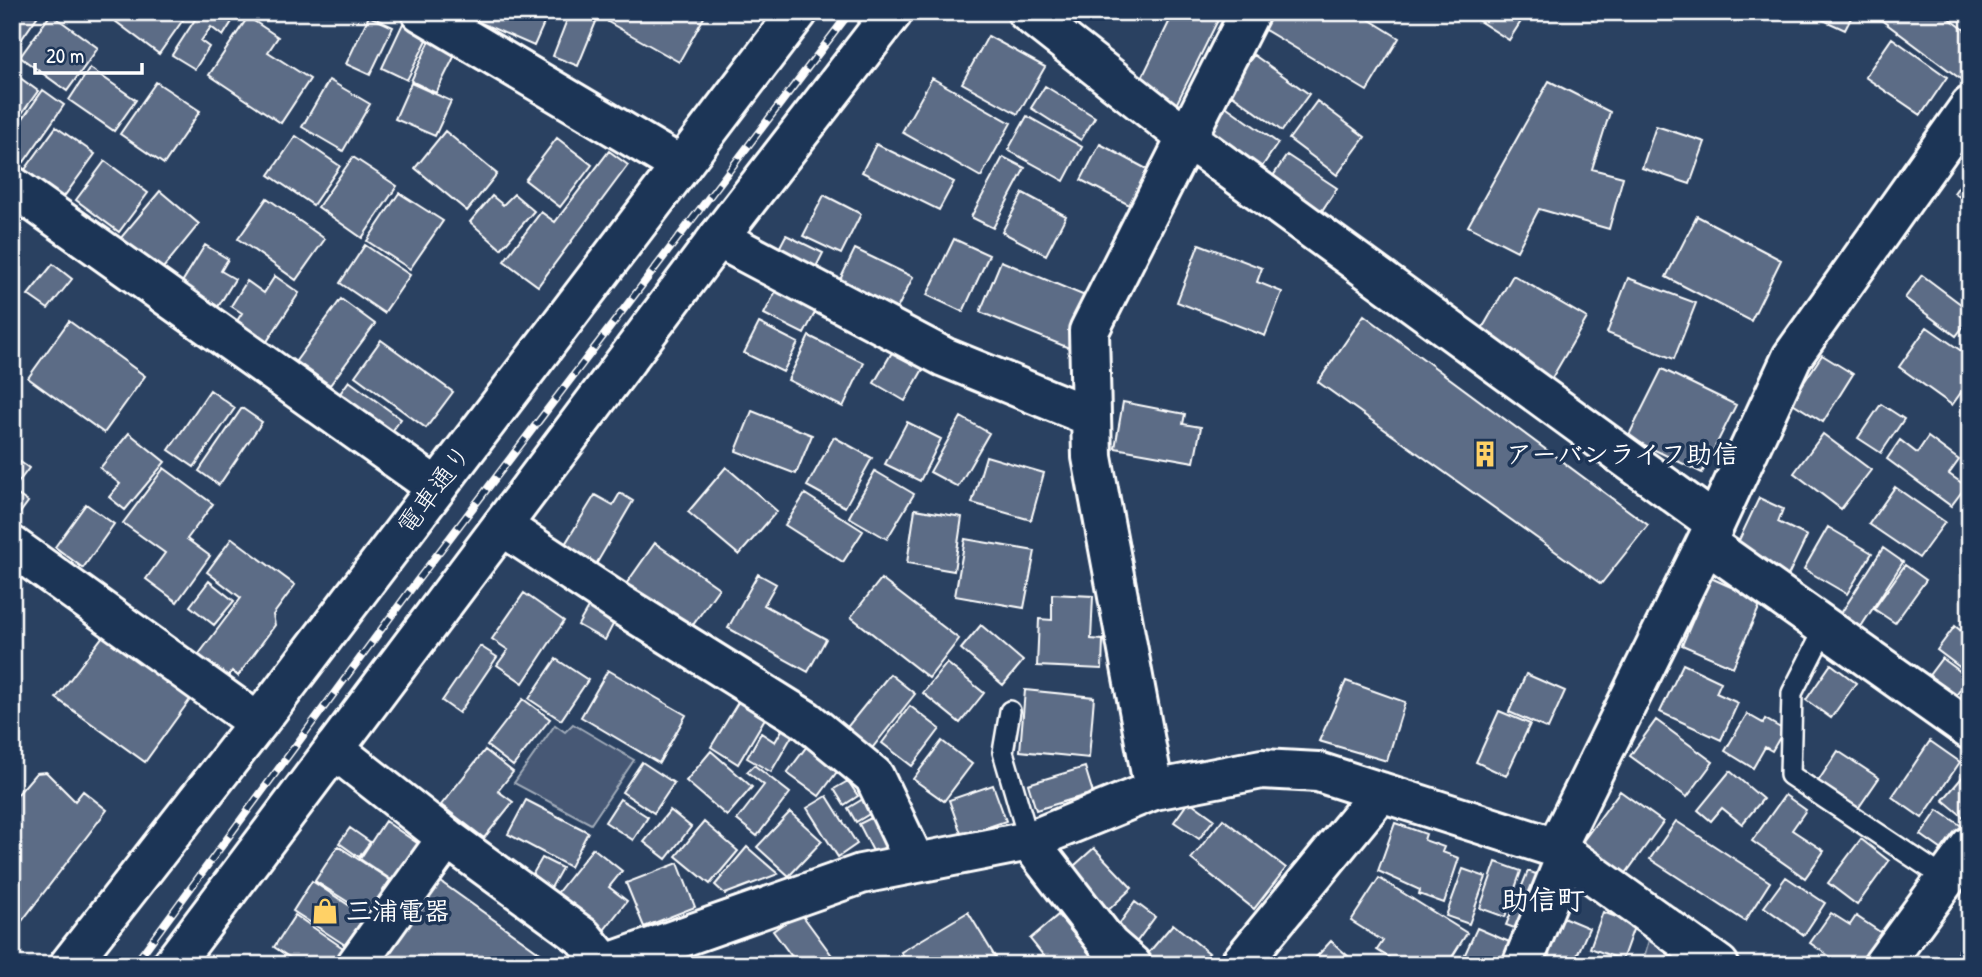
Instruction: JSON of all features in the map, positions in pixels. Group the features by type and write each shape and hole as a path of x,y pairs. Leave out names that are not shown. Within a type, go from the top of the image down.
{"street":[{"path":"421,12 681,166"},
{"name":"電車通り","path":"69,965 258,723 798,12"},
{"path":"172,965 718,238 893,12"},
{"path":"1027,12 1187,138 1711,533 1825,628 1970,730"},
{"path":"1154,790 1092,457 1089,331 1250,12"},
{"path":"1522,965 1561,852 1792,357 1970,106"},
{"path":"12,186 436,487"},
{"path":"718,238 944,357 1091,417"},
{"path":"502,526 620,604 806,720 874,776 915,862"},
{"path":"12,546 258,723"},
{"path":"334,749 447,838 583,937 605,964 861,874 1029,841 1154,790 1262,769 1318,772 1561,852 1719,965"},
{"path":"1242,964 1381,792"},
{"path":"356,965 447,838"},
{"path":"1029,841 1109,945 1132,965"},
{"path":"1883,965 1970,846"}],"lane":[{"path":"1825,628 1792,693 1790,775 1946,879"},
{"path":"1010,711 1003,752 1029,841"}],"shaded area":[{"path":"573,724 634,760 591,824 514,783 555,725 565,732"},
{"path":"1650,936 1692,965 1642,965"}],"building":[{"path":"12,12 39,14 12,53"},
{"path":"103,12 178,12 185,17 159,54"},
{"path":"200,12 238,12 223,36 211,27 201,41 209,47 195,69 172,55"},
{"path":"456,12 549,12 534,46"},
{"path":"570,12 600,12 578,66 553,56"},
{"path":"614,12 707,12 679,62 608,22"},
{"path":"1174,12 1222,12 1174,109 1136,90"},
{"path":"1261,12 1357,12 1399,38 1367,91 1255,24"},
{"path":"1465,12 1527,12 1509,40"},
{"path":"1806,12 1854,12 1845,30"},
{"path":"1879,12 1941,12 1970,34 1970,77 1966,83 1876,16"},
{"path":"51,14 98,48 67,91 20,57"},
{"path":"369,16 393,27 370,75 346,64"},
{"path":"248,17 278,37 268,52 310,79 281,123 209,75"},
{"path":"405,19 431,32 407,80 382,68"},
{"path":"434,32 460,45 436,93 411,81"},
{"path":"988,36 1045,67 1018,114 962,83"},
{"path":"1892,38 1947,77 1921,115 1865,77"},
{"path":"1254,55 1309,94 1282,131 1227,91"},
{"path":"90,68 136,100 114,131 69,100"},
{"path":"12,72 38,91 12,127"},
{"path":"932,78 1011,123 981,177 902,132"},
{"path":"329,80 370,104 343,151 302,127"},
{"path":"1549,81 1610,112 1592,169 1623,177 1609,229 1539,209 1517,251 1468,226"},
{"path":"156,82 200,111 164,164 120,134"},
{"path":"411,83 451,101 435,136 395,119"},
{"path":"1045,86 1095,117 1081,140 1031,108"},
{"path":"43,90 64,105 24,162 12,153 12,134"},
{"path":"1317,101 1365,137 1337,175 1289,139"},
{"path":"1224,105 1278,143 1255,177 1200,139"},
{"path":"1027,116 1082,147 1064,181 1008,150"},
{"path":"1656,126 1705,142 1690,184 1642,168"},
{"path":"56,127 95,154 63,198 24,171"},
{"path":"445,131 497,174 467,211 415,168"},
{"path":"296,136 340,166 313,205 269,175"},
{"path":"557,138 592,165 560,207 525,180"},
{"path":"876,144 954,182 939,210 862,172"},
{"path":"1100,144 1156,174 1137,209 1081,180"},
{"path":"609,151 628,165 538,286 504,261 541,212 555,222"},
{"path":"1287,155 1337,188 1317,218 1267,185"},
{"path":"353,157 397,186 362,238 318,207"},
{"path":"1003,157 1025,168 993,228 971,217"},
{"path":"105,161 148,193 119,232 76,200"},
{"path":"1970,171 1970,204 1954,193"},
{"path":"160,191 199,224 159,273 119,240"},
{"path":"399,193 443,221 410,269 367,241"},
{"path":"1023,193 1066,216 1046,255 1002,232"},
{"path":"514,194 534,211 501,249 470,222 492,196 503,205"},
{"path":"824,195 861,214 841,254 803,236"},
{"path":"267,198 325,239 296,280 238,239"},
{"path":"1697,216 1781,260 1751,321 1666,277"},
{"path":"786,235 823,253 809,281 772,262"},
{"path":"954,239 989,255 963,312 927,295"},
{"path":"1199,244 1262,268 1257,282 1282,292 1265,336 1177,302"},
{"path":"205,245 228,259 221,271 235,279 213,315 176,292"},
{"path":"365,245 410,275 384,313 340,283"},
{"path":"855,249 913,277 892,319 835,290"},
{"path":"1001,261 1090,298 1069,348 980,312"},
{"path":"53,264 72,279 48,309 28,295"},
{"path":"1513,275 1587,318 1549,383 1475,341"},
{"path":"1922,275 1970,311 1970,318 1956,336 1905,298"},
{"path":"275,276 299,293 260,352 230,332 242,313 231,306 247,281 264,293"},
{"path":"1628,278 1696,303 1674,359 1607,333"},
{"path":"779,285 819,305 804,334 764,314"},
{"path":"341,299 375,324 330,385 296,361"},
{"name":"アーバンライフ助信","path":"1364,315 1648,525 1601,584 1318,382"},
{"path":"69,321 145,376 104,433 28,378"},
{"path":"759,323 798,343 783,372 744,353"},
{"path":"1927,327 1970,357 1970,380 1952,405 1899,367"},
{"path":"809,336 864,363 843,407 788,380"},
{"path":"381,340 453,392 426,428 355,376"},
{"path":"897,344 927,362 905,401 874,383"},
{"path":"1822,355 1853,374 1823,422 1791,402"},
{"path":"1662,369 1736,405 1702,473 1628,437"},
{"path":"349,381 401,419 383,444 331,406"},
{"path":"210,390 235,408 194,467 169,450"},
{"path":"1123,402 1185,414 1183,424 1201,427 1194,462 1115,448"},
{"path":"1881,404 1904,419 1881,453 1858,438"},
{"path":"242,408 262,422 219,485 199,471"},
{"path":"752,411 812,435 796,474 736,451"},
{"path":"961,417 989,433 958,487 930,472"},
{"path":"907,422 941,439 920,481 885,464"},
{"path":"129,433 165,462 125,510 109,497 120,484 100,468"},
{"path":"1823,434 1871,470 1841,509 1794,473"},
{"path":"834,437 872,458 845,507 807,486"},
{"path":"1928,437 1959,460 1949,474 1966,486 1951,506 1887,459 1900,440 1917,453"},
{"path":"986,456 1044,473 1031,520 972,503"},
{"path":"13,457 29,468 12,491 12,458"},
{"path":"726,467 777,511 739,555 688,512"},
{"path":"164,468 213,504 187,539 210,556 177,602 146,579 165,553 123,523"},
{"path":"875,471 914,494 887,539 849,517"},
{"path":"1895,487 1945,522 1919,558 1869,524"},
{"path":"12,491 28,502 12,524"},
{"path":"620,493 633,501 591,573 559,554 595,495 613,505"},
{"path":"805,494 863,531 843,562 785,525"},
{"path":"1759,498 1783,509 1778,522 1807,536 1786,580 1732,555"},
{"path":"86,504 114,524 83,568 55,547"},
{"path":"915,509 962,517 954,571 907,563"},
{"path":"1828,527 1872,553 1847,594 1804,569"},
{"path":"232,538 295,585 273,615 275,625 238,676 232,671 220,688 190,666 241,598 207,572"},
{"path":"965,539 1035,551 1024,608 955,596"},
{"path":"655,543 719,588 688,632 624,587"},
{"path":"1883,548 1903,562 1860,628 1840,615"},
{"path":"1905,565 1926,580 1895,623 1874,609"},
{"path":"758,574 776,584 764,605 826,639 808,672 728,628"},
{"path":"1711,578 1762,601 1733,667 1682,645"},
{"path":"881,579 959,639 929,678 851,617"},
{"path":"209,581 234,601 214,625 190,606"},
{"path":"524,593 564,621 523,683 497,665 508,650 492,639"},
{"path":"1052,594 1093,596 1091,639 1103,640 1102,669 1037,666 1039,619 1052,620"},
{"path":"590,604 616,619 605,640 578,625"},
{"path":"981,625 1023,661 1003,685 961,649"},
{"path":"1955,626 1970,638 1970,675 1937,650"},
{"path":"109,628 194,694 145,762 56,698"},
{"path":"480,646 497,657 459,713 442,701"},
{"path":"1942,658 1969,678 1948,706 1921,686"},
{"path":"556,659 588,680 561,720 529,699"},
{"path":"947,663 984,693 960,723 923,693"},
{"path":"1683,664 1721,682 1716,693 1738,703 1721,740 1660,712"},
{"path":"1831,664 1856,683 1831,718 1806,700"},
{"path":"608,670 686,715 659,763 581,717"},
{"path":"890,674 915,694 869,752 844,731"},
{"path":"1526,674 1565,691 1548,729 1509,712"},
{"path":"1346,681 1405,702 1387,761 1319,741"},
{"path":"1025,690 1094,697 1089,758 1020,751"},
{"path":"523,699 550,719 513,766 487,746"},
{"path":"740,699 767,715 738,764 711,747"},
{"path":"910,706 940,729 912,766 882,743"},
{"path":"1499,711 1530,724 1506,776 1476,762"},
{"path":"1747,714 1763,723 1765,719 1784,730 1772,751 1765,747 1753,768 1725,751"},
{"path":"1656,720 1713,762 1687,797 1630,756"},
{"path":"786,723 796,729 771,772 747,758 761,733 775,742"},
{"path":"942,741 972,764 944,801 913,779"},
{"path":"1930,741 1960,762 1922,818 1892,797"},
{"path":"807,746 839,769 819,796 787,773"},
{"path":"485,750 513,772 498,791 513,802 484,838 441,805"},
{"path":"711,751 752,787 727,816 686,781"},
{"path":"1838,751 1879,778 1857,810 1817,783"},
{"path":"642,762 674,783 654,813 622,792"},
{"path":"754,765 790,793 757,836 737,820 764,785 747,772"},
{"path":"1085,767 1093,793 1036,810 1028,784"},
{"path":"1970,768 1970,819 1968,821 1943,800"},
{"path":"1730,771 1763,799 1742,824 1722,808 1711,821 1698,810"},
{"path":"46,772 75,801 83,791 107,810 12,934 12,801 36,773"},
{"path":"848,781 858,796 844,805 834,789"},
{"path":"993,785 1006,821 962,836 949,800"},
{"path":"1620,791 1663,822 1624,876 1580,845"},
{"path":"873,793 881,807 856,822 848,808"},
{"path":"1785,795 1806,810 1792,830 1824,851 1805,878 1752,841"},
{"path":"827,796 857,844 838,857 807,808"},
{"path":"620,799 648,817 633,840 605,822"},
{"path":"526,800 588,832 570,867 508,834"},
{"path":"1189,801 1214,819 1199,839 1174,822"},
{"path":"670,810 691,827 666,859 644,842"},
{"path":"1938,810 1966,829 1948,854 1921,835"},
{"path":"885,811 900,840 874,853 859,824"},
{"path":"790,812 822,841 789,876 757,847"},
{"path":"1223,819 1286,868 1254,909 1191,859"},
{"path":"385,821 420,845 396,883 360,859"},
{"path":"1676,821 1770,882 1745,921 1650,859"},
{"path":"704,822 738,851 710,884 676,856"},
{"path":"1395,823 1426,834 1424,840 1444,847 1442,852 1459,858 1444,903 1419,894 1420,890 1378,871"},
{"path":"350,828 370,842 359,857 339,843"},
{"path":"1861,839 1889,861 1857,905 1828,883"},
{"path":"338,846 390,880 367,914 315,881"},
{"path":"747,847 778,874 725,894 715,885"},
{"path":"593,848 622,871 609,887 627,901 597,939 550,902"},
{"path":"1094,848 1132,888 1103,915 1065,874"},
{"path":"542,858 562,868 547,895 527,884"},
{"path":"1496,862 1521,871 1505,917 1480,908"},
{"path":"678,863 695,907 644,927 626,883"},
{"path":"1463,869 1486,877 1469,924 1446,916"},
{"path":"1528,871 1541,876 1520,930 1506,925"},
{"path":"434,877 557,965 371,965"},
{"path":"1786,877 1825,903 1804,935 1764,907"},
{"path":"1379,878 1467,933 1447,965 1425,965 1417,959 1414,965 1401,965 1377,950 1383,941 1351,921"},
{"path":"312,881 365,916 345,945 293,911"},
{"path":"1135,902 1155,917 1135,944 1115,930"},
{"path":"800,912 839,965 798,965 773,931"},
{"path":"968,912 1000,965 909,965 901,952"},
{"path":"1603,912 1635,924 1622,960 1590,948"},
{"path":"1831,913 1850,925 1856,916 1886,936 1867,965 1842,965 1810,943"},
{"path":"295,915 346,950 335,965 301,965 274,947"},
{"path":"1058,915 1091,955 1079,965 1051,965 1030,939"},
{"path":"1558,915 1589,928 1573,965 1536,965"},
{"path":"1173,924 1209,953 1199,965 1154,965 1145,957"},
{"path":"1477,928 1521,947 1513,965 1460,965"},
{"path":"1965,939 1970,941 1970,965 1951,965"},
{"path":"1331,941 1358,965 1309,965"}],"railway":[{"path":"134,965 417,581 850,12"}],"place":[{"name":"アーバンライフ助信","path":"1485,454"},
{"name":"三浦電器","path":"325,911"}],"district":[{"name":"助信町","path":"1543,899"}]}
